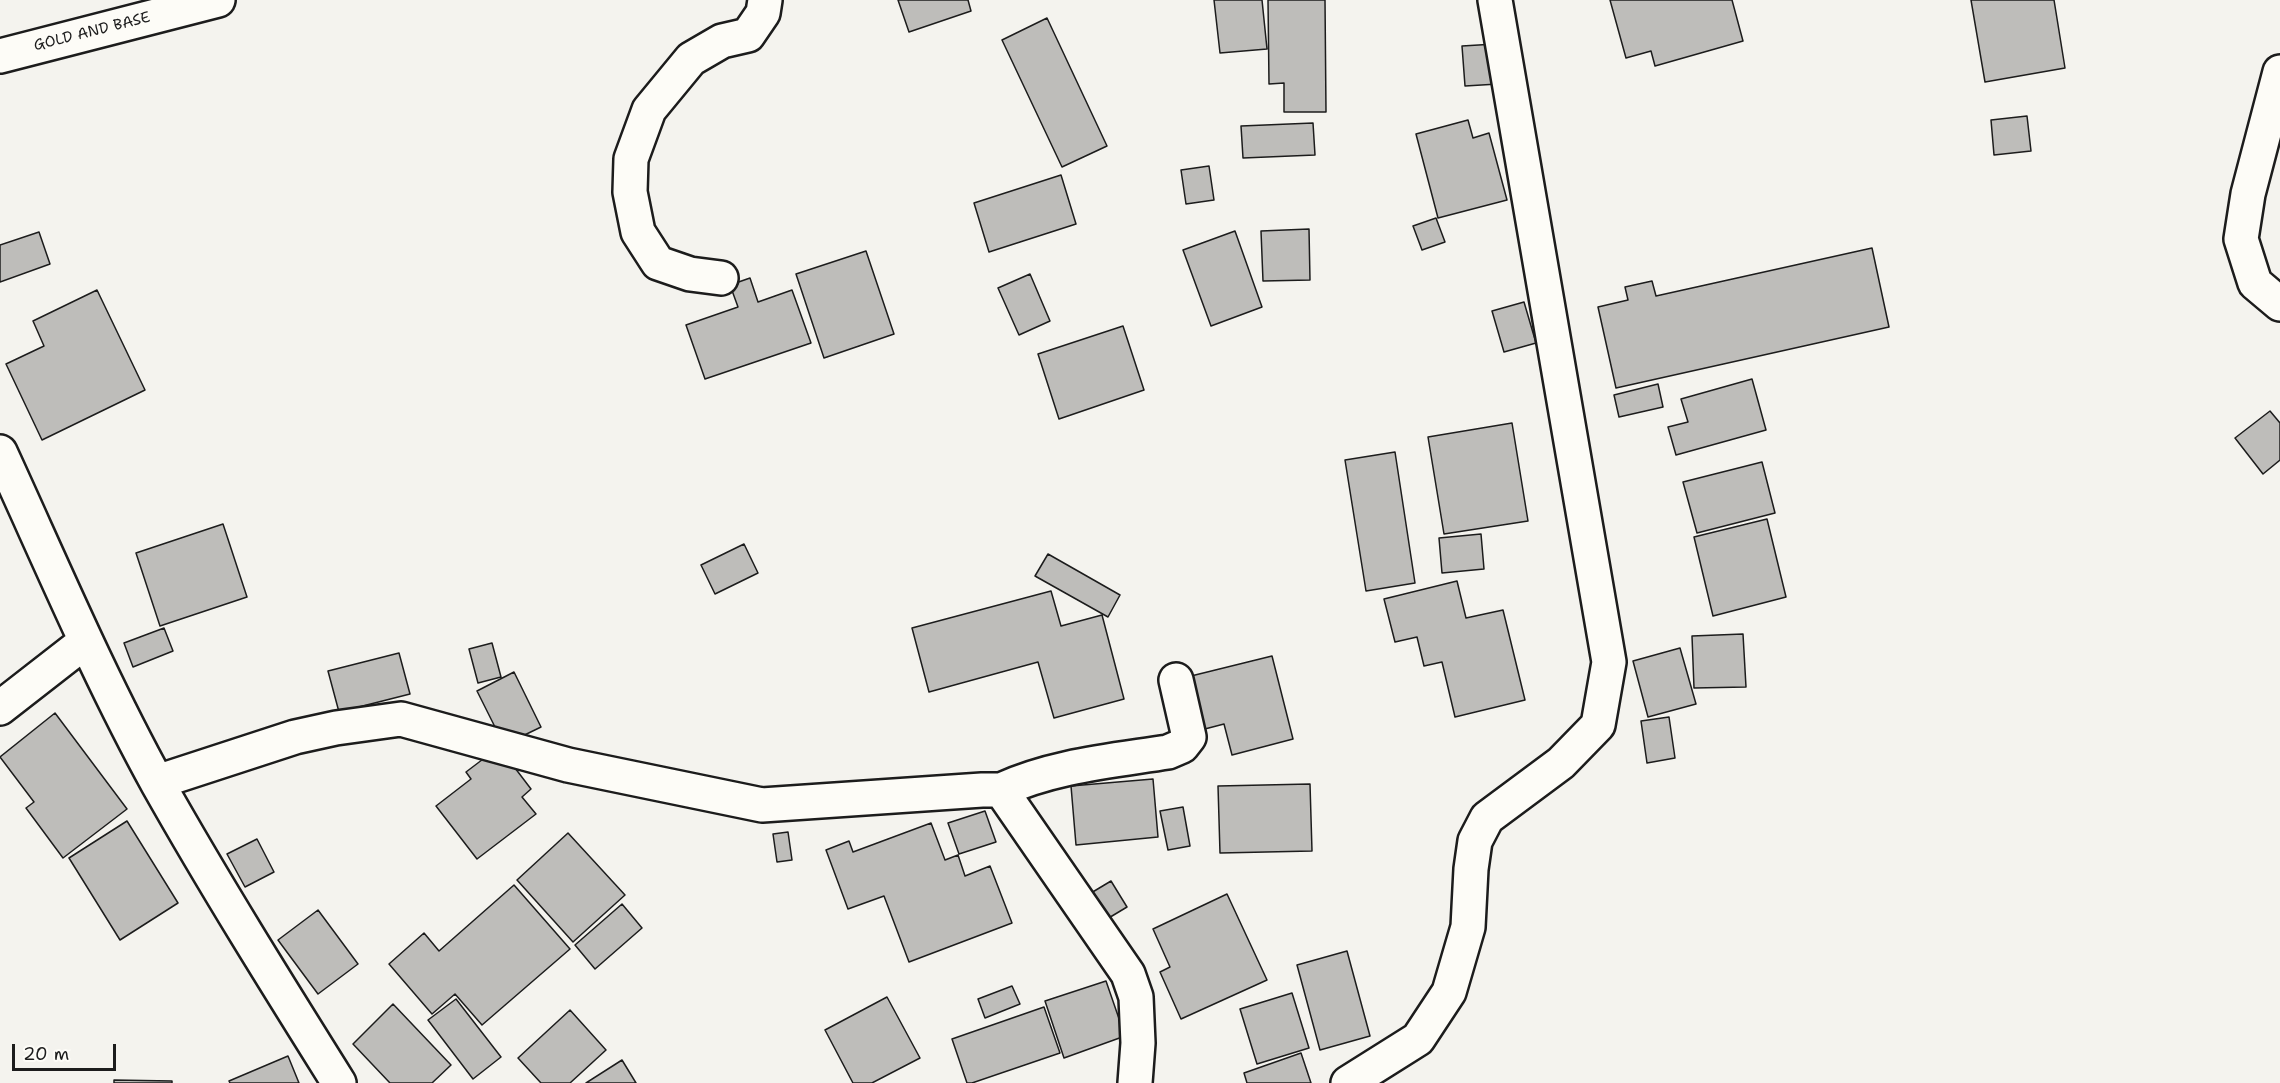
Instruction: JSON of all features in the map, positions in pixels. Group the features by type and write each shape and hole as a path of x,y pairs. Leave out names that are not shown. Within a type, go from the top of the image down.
{"street":[{"name":"GOLD AND BASE","path":"0,56 218,0"},
{"path":"721,278 690,274 658,263 638,232 630,192 631,159 650,110 691,59 723,40 748,35 763,13 765,0"},
{"path":"1348,1083 1395,1056 1418,1039 1449,992 1468,927 1475,841 1487,818 1560,763 1598,725 1609,662 1495,0"},
{"path":"2280,72 2248,194 2241,239 2255,283 2280,304"},
{"path":"0,452 86,641 157,782 256,952 339,1083"},
{"path":"0,708 86,641"},
{"path":"157,782 295,737 336,728 401,719 568,765 762,805 1000,790 1026,778 1050,771 1168,752 1182,746 1189,737 1176,680"},
{"path":"1000,790 1128,974 1136,997 1138,1042 1135,1083"}],"building":[{"path":"898,0 968,0 971,11 909,32"},
{"path":"1214,0 1262,0 1267,49 1220,53"},
{"path":"1268,0 1325,0 1326,112 1284,112 1284,83 1269,84"},
{"path":"1610,0 1732,0 1743,41 1655,66 1651,51 1626,58"},
{"path":"1971,0 2054,0 2065,68 1985,82"},
{"path":"1047,18 1107,146 1062,167 1002,40"},
{"path":"1495,44 1498,84 1465,86 1462,46"},
{"path":"2027,116 2031,151 1994,155 1991,120"},
{"path":"1468,120 1473,138 1489,133 1507,200 1438,218 1416,134"},
{"path":"1313,123 1315,155 1243,158 1241,126"},
{"path":"1209,166 1214,200 1186,204 1181,170"},
{"path":"1061,175 1076,224 989,252 974,203"},
{"path":"1436,218 1445,242 1422,250 1413,226"},
{"path":"1309,229 1310,280 1263,281 1261,231"},
{"path":"1235,231 1262,307 1211,326 1183,250"},
{"path":"39,232 50,264 0,282 0,245"},
{"path":"1872,248 1889,327 1616,388 1598,307 1628,300 1625,287 1652,281 1656,296"},
{"path":"866,251 894,334 824,358 796,274"},
{"path":"1030,274 1050,321 1019,335 998,288"},
{"path":"750,278 758,302 792,290 811,343 705,379 686,325 738,307 730,285"},
{"path":"97,290 145,390 42,440 6,364 44,346 33,321"},
{"path":"1524,302 1536,343 1504,352 1492,311"},
{"path":"1123,326 1144,390 1059,419 1038,354"},
{"path":"1752,379 1766,430 1676,455 1668,427 1688,422 1681,399"},
{"path":"1658,384 1663,407 1619,417 1614,395"},
{"path":"2270,411 2280,423 2280,460 2263,474 2235,438"},
{"path":"1512,423 1528,521 1444,534 1428,437"},
{"path":"1395,452 1415,583 1366,591 1345,460"},
{"path":"1762,462 1775,513 1697,533 1683,482"},
{"path":"1767,519 1786,597 1713,616 1694,537"},
{"path":"223,524 247,597 160,626 136,553"},
{"path":"1481,534 1484,569 1442,573 1439,538"},
{"path":"744,544 758,573 715,594 701,565"},
{"path":"1048,554 1120,595 1108,617 1035,576"},
{"path":"1457,581 1466,618 1503,610 1525,700 1455,717 1442,662 1424,666 1417,637 1395,642 1384,599"},
{"path":"1051,591 1061,626 1102,615 1124,699 1054,718 1038,662 929,692 912,628"},
{"path":"164,628 173,651 133,667 124,643"},
{"path":"1743,634 1746,687 1694,688 1692,636"},
{"path":"492,643 501,677 478,683 469,649"},
{"path":"1680,648 1696,704 1648,717 1633,661"},
{"path":"399,653 410,694 339,712 328,671"},
{"path":"1272,656 1293,739 1232,755 1224,724 1201,730 1187,677"},
{"path":"514,672 541,727 504,745 477,691"},
{"path":"55,713 127,809 63,858 26,808 34,802 0,757"},
{"path":"1669,717 1675,758 1647,763 1641,721"},
{"path":"499,747 531,789 522,797 536,814 477,859 436,806 471,779 466,772"},
{"path":"1153,779 1158,837 1076,845 1071,786"},
{"path":"1310,784 1312,851 1220,853 1218,786"},
{"path":"1183,807 1190,846 1168,850 1160,811"},
{"path":"985,811 996,842 959,854 948,823"},
{"path":"127,821 178,903 120,940 69,858"},
{"path":"931,823 945,860 958,855 965,876 990,866 1012,923 909,962 884,896 848,909 826,850 849,841 853,852"},
{"path":"788,832 792,860 777,862 773,834"},
{"path":"568,833 625,895 573,942 517,880"},
{"path":"257,839 274,872 245,887 227,854"},
{"path":"1111,881 1127,907 1102,922 1086,896"},
{"path":"514,885 570,949 482,1025 455,994 432,1014 389,964 424,933 439,951"},
{"path":"1227,894 1267,980 1181,1019 1160,972 1170,967 1153,929"},
{"path":"622,904 642,928 595,969 575,945"},
{"path":"318,910 358,964 318,994 278,940"},
{"path":"1347,951 1370,1036 1320,1050 1297,965"},
{"path":"1106,981 1125,1036 1064,1058 1045,1001"},
{"path":"1012,986 1020,1004 985,1018 978,999"},
{"path":"1292,993 1309,1048 1257,1064 1240,1009"},
{"path":"887,997 920,1058 872,1083 853,1083 825,1030"},
{"path":"456,999 501,1057 473,1079 428,1020"},
{"path":"393,1004 451,1065 432,1083 390,1083 353,1044"},
{"path":"1044,1007 1060,1053 967,1083 952,1039"},
{"path":"570,1010 606,1050 570,1083 541,1083 518,1058"},
{"path":"1301,1053 1311,1083 1247,1083 1244,1073"},
{"path":"288,1056 299,1083 230,1083 229,1081"},
{"path":"622,1060 636,1083 586,1083"},
{"path":"114,1080 172,1081 172,1083 114,1083"}]}
